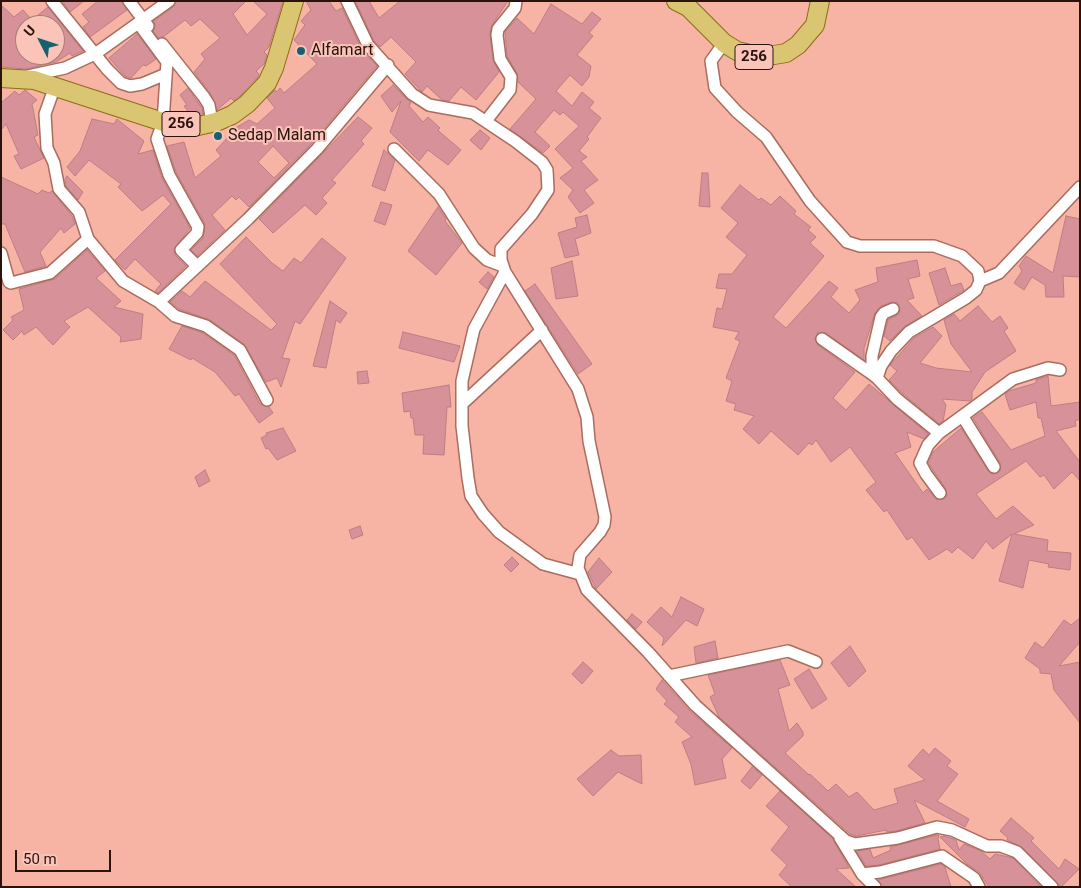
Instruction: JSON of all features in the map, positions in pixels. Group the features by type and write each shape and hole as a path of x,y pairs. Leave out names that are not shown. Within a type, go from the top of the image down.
{"main road":[{"name":"256","path":"1,78 22,78 55,86 163,122 198,126 232,115 247,104 267,83 274,68 294,1"},
{"name":"256","path":"676,1 688,6 724,43 751,56 774,57 786,53 807,36 818,16 820,1"}],"street":[{"path":"52,1 95,54 121,82 130,86 166,74"},
{"path":"129,1 166,62 163,122 156,136 160,153 178,193 198,226 197,233 181,250 197,266"},
{"path":"22,78 65,68 95,54 169,1"},
{"path":"348,1 368,45 388,65 412,94 429,105 473,113 542,162 547,170 548,190 540,204 501,249 504,269 578,389 587,417 589,441 605,517 604,525 600,532 580,555 578,568 587,590 694,705 846,841 855,844 898,838 937,827 952,830 987,846 1001,846 1016,852 1052,887"},
{"path":"486,121 510,90 511,77 500,59 496,35 498,29 515,8 516,1"},
{"path":"142,22 204,97 212,122"},
{"path":"724,43 711,61 715,88 737,112 766,137 788,172 835,231 847,242 860,246 934,246 952,252 978,271 980,281 976,290 909,332 891,351 875,376"},
{"path":"159,302 248,219 317,149 388,65"},
{"path":"55,86 45,114 47,148 54,163 59,188 79,212 88,239 123,281 159,302 175,316 206,326 240,350 267,400"},
{"path":"394,149 439,194 474,248 487,260 504,269"},
{"path":"980,281 999,273 1080,187"},
{"path":"1,253 9,282 11,283 50,273 88,239"},
{"path":"504,269 487,308 474,329 462,380 462,426 471,496 483,514 499,532 532,558 543,564 580,574"},
{"path":"875,376 872,356 881,317 884,313 893,309"},
{"path":"462,404 542,330"},
{"path":"822,339 875,376 897,399 939,433"},
{"path":"940,493 920,463 928,445 939,433 1013,379 1048,368 1060,370"},
{"path":"963,417 994,468"},
{"path":"669,676 788,651 816,662"},
{"path":"836,833 862,874 875,887"},
{"path":"862,874 880,872 942,856 974,878 979,887"}],"building":[{"path":"62,1 84,1 70,12"},
{"path":"98,1 122,1 127,10 90,37 83,27 89,22 82,14"},
{"path":"176,1 246,1 233,14 247,35 267,14 253,1 283,1 269,47 264,52 267,55 264,64 256,71 259,74 258,77 234,101 231,98 217,110 210,93 194,72 205,59 201,54 220,38 200,19 191,26 185,20 163,37 158,38 153,31 154,21 173,7"},
{"path":"306,1 329,1 336,11 342,8 361,48 377,66 311,144 249,207 239,197 236,200 232,196 212,215 225,230 197,256 191,250 203,238 205,224 176,172 167,146 184,142 195,178 221,156 216,150 232,133 232,130 249,120 257,124 275,108 267,98 280,88 284,93 317,64 294,40 305,25 301,21 311,10","holes":["273,146 289,163 274,178 258,162"]},
{"path":"355,1 369,1 379,18 400,1 508,1 492,25 490,34 493,60 499,72 476,100 461,87 449,101 442,100 427,86 422,92 405,74 416,62 391,37 380,47 374,41"},
{"path":"551,4 582,24 592,12 601,19 589,33 593,36 577,55 591,66 589,77 582,86 570,75 556,91 572,106 582,92 594,102 589,108 601,118 587,137 589,139 579,151 587,157 581,161 598,180 584,190 594,203 580,213 568,197 573,190 560,178 573,168 555,149 579,126 563,112 560,115 554,110 535,132 550,146 543,153 510,129 536,99 518,82 517,73 507,56 505,32 517,18 534,34"},
{"path":"1,5 15,16 15,65 43,65 26,69 1,67"},
{"path":"48,7 54,15 38,15"},
{"path":"23,10 28,15 17,15"},
{"path":"65,28 83,51 72,56 70,53 65,56"},
{"path":"137,34 156,59 146,66 143,65 131,78 125,76 109,58"},
{"path":"393,85 411,103 409,106 423,122 428,117 440,128 438,130 442,134 461,150 448,165 428,150 419,161 390,132 401,101 392,112 381,96"},
{"path":"188,88 202,108 203,114 190,114 184,106 187,105 180,95"},
{"path":"25,90 37,100 32,104 38,135 34,137 44,158 21,169 14,156 19,154 6,124 1,130 1,103 15,91 19,95"},
{"path":"358,117 372,128 361,141 364,144 332,180 336,183 322,198 327,203 316,215 305,205 273,233 259,219"},
{"path":"92,119 114,124 117,119 144,141 138,154 153,150 162,178 190,228 174,249 175,255 186,266 158,293 155,291 161,284 135,259 125,270 115,260 171,204 163,195 142,211 118,187 121,184 89,160 75,176 67,167 80,151"},
{"path":"480,130 490,138 481,150 470,140"},
{"path":"384,150 395,160 385,191 372,186"},
{"path":"702,173 708,173 710,207 699,206"},
{"path":"67,176 83,192 78,200 66,186 65,179"},
{"path":"1,177 38,194 42,190 49,193 52,191 72,216 75,224 64,233 61,228 40,252 46,266 25,272 5,224 1,224"},
{"path":"740,185 759,200 761,198 771,205 780,196 796,211 794,214 811,227 808,230 816,237 810,243 824,256 773,317 786,328 829,281 838,288 831,297 849,313 860,300 855,290 878,282 876,268 917,260 920,276 908,279 914,298 907,300 922,316 905,326 890,341 884,336 888,320 899,314 900,309 898,303 893,302 881,306 875,313 864,348 864,360 826,333 818,332 815,339 818,345 855,372 833,398 846,410 869,384 928,434 924,439 907,432 911,447 895,453 923,493 927,489 937,500 947,496 946,489 928,463 933,452 961,428 988,471 994,474 1000,471 1000,463 973,418 982,412 1011,450 1045,436 1041,418 1038,418 1036,402 1010,410 1005,394 1009,391 1036,383 1036,380 1048,376 1051,406 1080,402 1080,419 1075,421 1076,426 1056,431 1080,462 1080,481 1072,472 1054,489 1044,475 1040,477 1026,461 976,494 996,519 1013,506 1034,525 1014,534 1048,540 1047,551 1071,553 1070,570 1048,567 1049,564 1029,560 1023,588 999,581 1012,534 993,549 986,541 973,559 958,547 952,553 947,549 929,560 912,537 907,540 887,510 884,512 866,490 876,482 850,447 831,462 816,440 812,445 809,443 798,455 771,431 759,444 743,429 754,416 734,410 736,404 726,401 732,381 726,378 740,341 735,339 739,332 713,327 717,308 722,309 727,289 716,288 719,274 732,274 747,255 726,237 738,223 721,208"},
{"path":"381,202 392,205 385,225 374,221"},
{"path":"438,207 446,219 445,221 462,243 436,275 408,251"},
{"path":"587,215 591,233 575,239 579,255 565,258 558,233 577,227 575,218"},
{"path":"1066,216 1080,219 1080,277 1063,276 1064,297 1046,297 1045,285 1032,277 1024,290 1014,283 1022,271 1019,266 1026,256 1053,273"},
{"path":"246,237 272,263 283,271 294,258 301,263 322,238 346,258 300,324 295,321 282,358 290,359 281,387 277,378 266,382 244,344 210,320 179,309 170,302 182,291 190,297 205,281 271,330 277,324 220,264"},
{"path":"87,250 105,271 96,278 121,301 114,307 143,314 141,339 120,342 121,337 88,307 64,321 70,327 53,345 36,327 24,335 22,331 13,340 3,330 13,320 11,317 24,310 19,289 55,279"},
{"path":"572,261 578,296 556,299 551,268"},
{"path":"945,268 951,286 961,283 964,290 939,305 929,273"},
{"path":"488,272 494,277 487,289 479,282"},
{"path":"535,284 592,364 578,374 525,291"},
{"path":"330,301 347,313 340,323 336,320 326,368 313,366"},
{"path":"978,306 992,322 1000,316 1008,328 1004,331 1016,351 985,372 972,392 972,399 970,401 942,399 946,405 943,421 939,424 889,380 897,371 890,365 914,338 933,327 942,336 920,363 936,368 972,372 951,344 944,320 954,314 960,321"},
{"path":"182,326 203,333 234,355 260,404 269,407 273,413 259,423 239,394 235,396 215,372 192,358 191,360 169,349"},
{"path":"403,332 460,346 454,362 399,348"},
{"path":"367,371 369,383 358,384 357,372"},
{"path":"449,385 451,407 447,407 444,455 423,454 424,435 415,435 413,418 411,418 410,411 404,412 402,393"},
{"path":"283,428 296,451 277,460 268,448 266,449 261,438 267,435 266,433"},
{"path":"205,470 210,481 199,487 195,477"},
{"path":"360,526 363,535 352,539 349,530"},
{"path":"512,557 519,564 511,572 504,565"},
{"path":"599,558 612,572 596,589 588,572"},
{"path":"681,597 704,609 697,626 686,620 662,646 664,638 647,622 661,607 672,617"},
{"path":"632,614 642,622 636,629 627,620"},
{"path":"1080,618 1080,642 1059,666 1080,662 1080,723 1054,690 1051,674 1040,673 1040,669 1025,658 1035,642 1043,648 1064,620 1071,625"},
{"path":"715,641 718,658 696,663 694,647"},
{"path":"850,646 866,671 849,687 831,663"},
{"path":"780,660 790,685 778,689 789,731 797,723 803,732 803,736 785,753 809,775 828,791 836,784 849,797 857,792 874,810 898,803 894,789 925,780 908,766 923,749 929,755 935,748 951,761 947,766 958,774 937,801 969,819 965,827 914,800 925,823 896,831 887,832 886,830 856,836 850,834 719,717 710,697 715,694 708,675"},
{"path":"583,662 593,671 582,684 572,674"},
{"path":"809,669 827,699 812,709 794,679"},
{"path":"662,680 690,711 732,748 722,759 726,778 695,785 691,764 682,742 692,737 675,722 679,717 664,704 667,701 656,689"},
{"path":"611,750 619,756 641,755 642,784 618,772 593,796 577,779"},
{"path":"752,767 762,775 750,789 741,781"},
{"path":"780,791 833,839 849,868 836,869 856,887 792,887 779,875 787,865 771,850 789,827 766,806"},
{"path":"1011,818 1034,838 1031,841 1059,869 1065,859 1079,869 1061,887 1022,847 1007,840 1008,838 1000,831"},
{"path":"939,835 940,849 879,865 866,866 857,851 870,849 873,858 891,850 890,847"},
{"path":"944,836 956,840 959,850 964,844 981,851 990,859 995,854 1013,858 1041,887 989,887 979,872 967,864 940,837"},
{"path":"941,864 945,867 951,887 882,887 878,880"}],"place":[{"name":"Alfamart","path":"301,51"},
{"name":"Sedap Malam","path":"218,136"}]}
